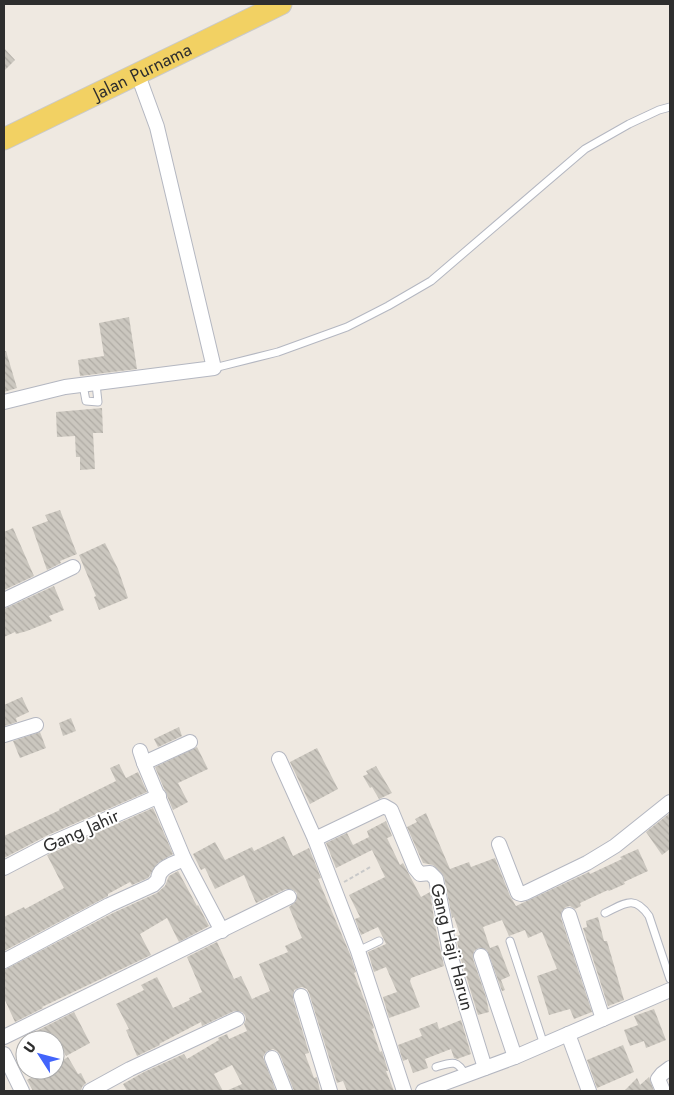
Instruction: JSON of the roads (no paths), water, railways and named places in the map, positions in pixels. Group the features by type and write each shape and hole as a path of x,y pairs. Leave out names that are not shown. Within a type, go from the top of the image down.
{"main road":[{"name":"Jalan Purnama","path":"4,139 138,75 187,48 281,4"}],"street":[{"path":"4,402 65,387 214,368 157,127 138,75"},
{"path":"4,600 73,567"},
{"path":"4,735 36,725"},
{"path":"190,742 142,757 184,859 222,931"},
{"path":"279,759 315,839 358,951 404,1091"},
{"name":"Gang Jahir","path":"4,868 52,843 158,796"},
{"path":"499,844 518,893 521,894 587,864 615,846 670,802"},
{"name":"Gang Haji Harun","path":"315,839 384,806 392,810 414,868 420,874 430,873 436,879 451,958 485,1068"},
{"path":"4,962 109,905 153,884 158,880 160,870 184,859"},
{"path":"4,1037 289,897"},
{"path":"569,916 603,1019"},
{"path":"481,956 515,1057"},
{"path":"423,1091 515,1057 670,990"},
{"path":"301,996 330,1091"},
{"path":"90,1091 130,1069 237,1019"},
{"path":"568,1034 589,1091"},
{"path":"4,1054 22,1091"},
{"path":"272,1058 285,1091"},
{"path":"663,1091 658,1079 670,1068"}],"lane":[{"path":"214,368 278,352 347,326 388,306 431,281 585,149 629,124 670,107"},
{"path":"605,913 628,902 634,902 644,909 670,979"},
{"path":"358,951 379,941"},
{"path":"510,941 544,1045"},
{"path":"436,1067 452,1062 456,1063 461,1067 466,1076"}]}
